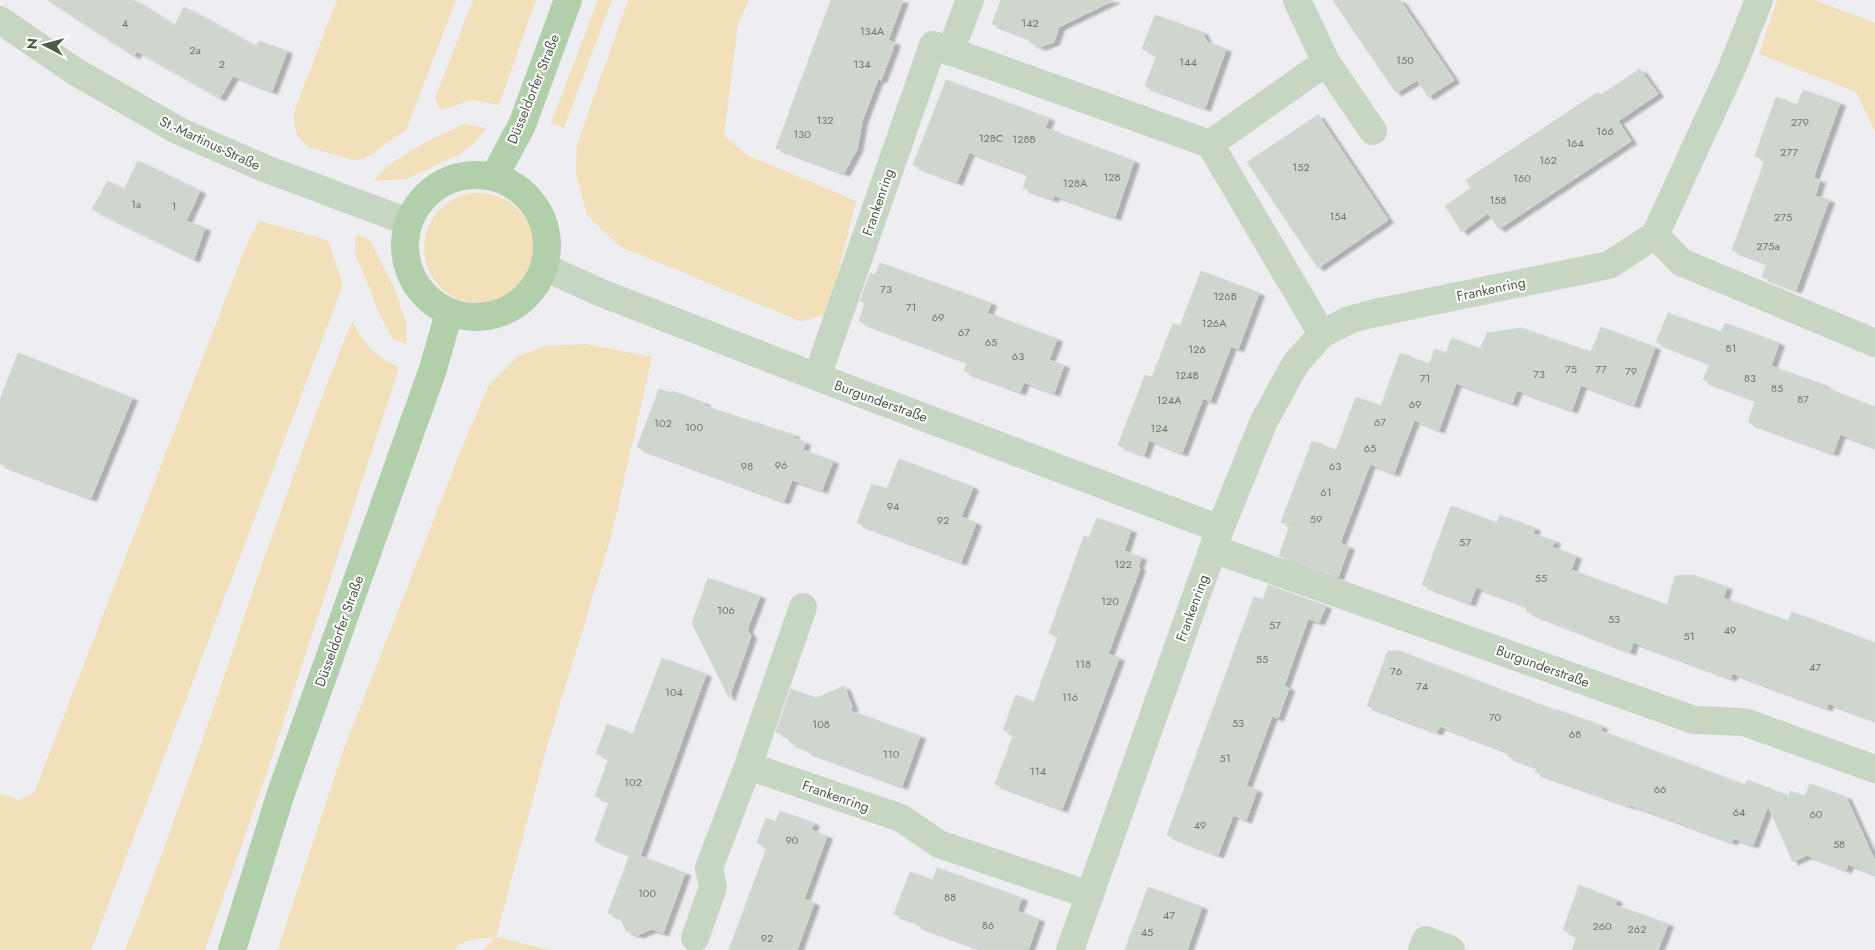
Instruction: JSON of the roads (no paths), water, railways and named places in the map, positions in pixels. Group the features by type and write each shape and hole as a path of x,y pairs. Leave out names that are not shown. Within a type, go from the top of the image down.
{"main road":[{"name":"Düsseldorfer Straße","path":"494,176 522,125 568,0"},
{"path":"468,174 494,176 520,189 539,211 547,238 544,267 530,293 507,311 478,317 449,312 427,298 411,276 404,249 408,222 422,199 442,182 468,174"},
{"name":"Düsseldorfer Straße","path":"232,950 282,794 433,369 449,312"}],"street":[{"path":"950,52 970,0"},
{"path":"1297,0 1326,62 1373,131"},
{"path":"1755,10 1732,68 1654,235 1681,262 1875,343"},
{"name":"St.-Martinus-Straße","path":"0,20 76,72 179,132 264,168 408,222"},
{"name":"Frankenring","path":"817,377 933,45 1210,144"},
{"path":"1322,334 1210,144 1326,62"},
{"name":"Frankenring","path":"1070,950 1216,539 1264,421 1296,363 1322,334 1349,320 1609,265 1654,235"},
{"name":"Burgunderstraße","path":"544,267 599,292 817,377 1216,539 1694,720 1744,722 1875,769"},
{"path":"695,938 713,887 709,868 748,766 803,607"},
{"name":"Frankenring","path":"748,766 901,818 939,844 1090,895"},
{"path":"1422,950 1426,940 1451,950"}]}
